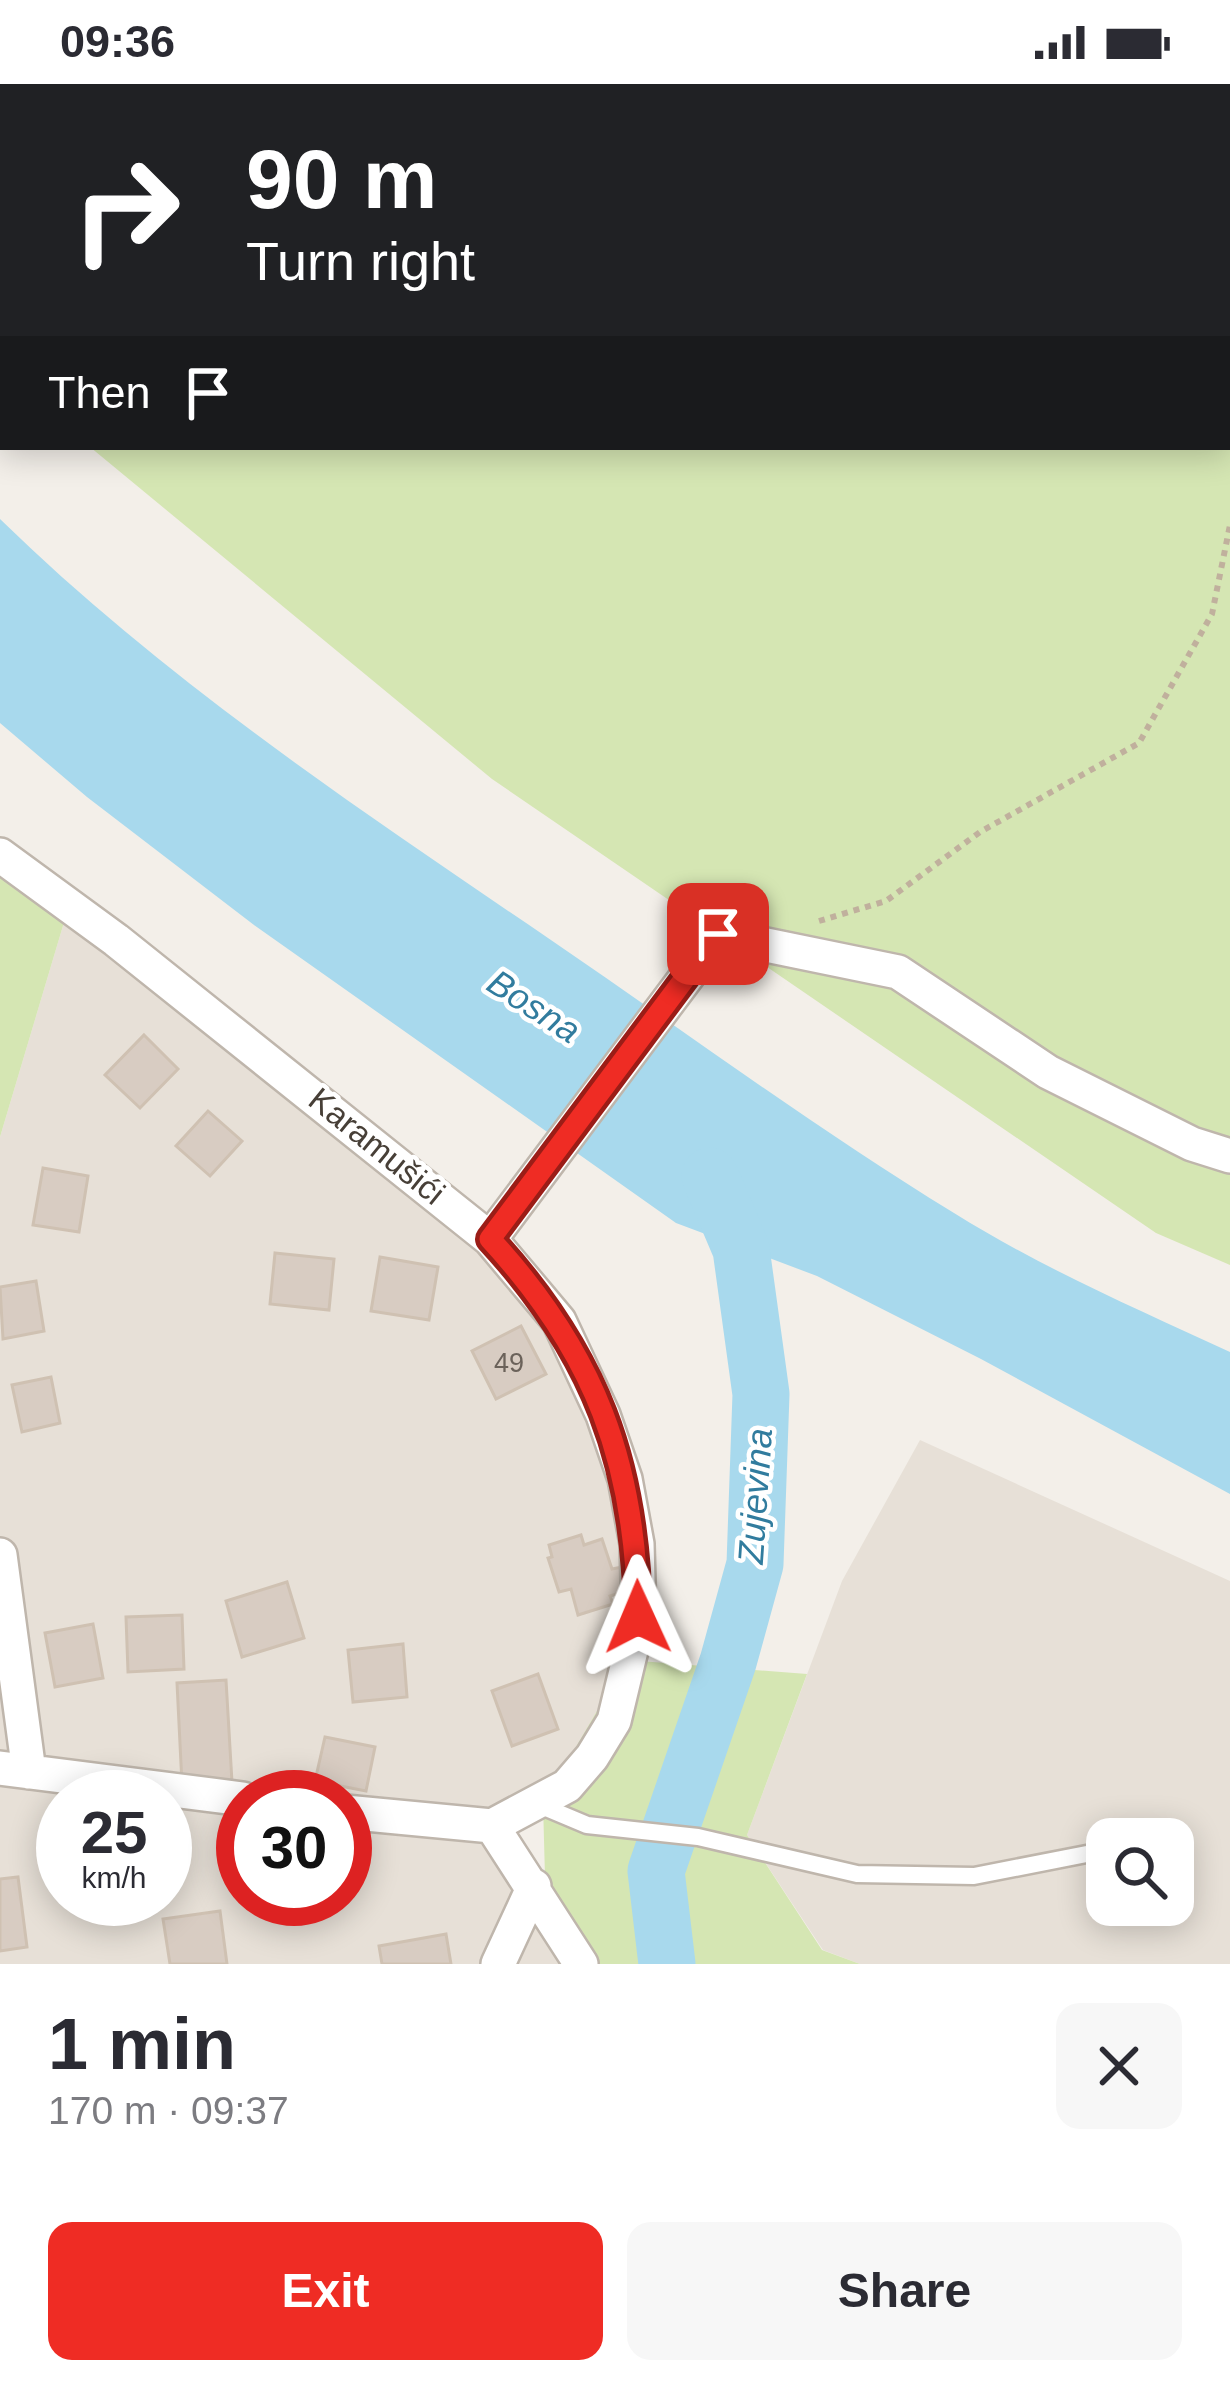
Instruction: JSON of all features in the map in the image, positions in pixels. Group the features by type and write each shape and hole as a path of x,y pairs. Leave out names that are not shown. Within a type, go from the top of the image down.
{"street":[{"name":"Karamušići","path":"0,855 116,940 490,1239 559,1321 584,1367 625,1479 637,1544 638,1617 614,1721 566,1786 492,1826"},
{"path":"490,1239 718,934 898,972 1048,1072 1192,1144 1230,1156"},
{"path":"0,1555 15,1770 216,1796"},
{"path":"372,1815 492,1826 581,1964"},
{"path":"498,1964 534,1886"}],"lane":[{"path":"536,1803 587,1825 698,1837 857,1874 974,1876 1086,1854"}],"path":[{"path":"803,919 824,921 886,901 980,832 1139,743 1212,614 1230,525"}],"shaded area":[{"path":"65,919 419,1179 559,1321 637,1544 614,1721 493,1826 581,1964 0,1964 0,1137"},
{"path":"920,1440 1230,1581 1230,1964 860,1964 823,1950 747,1835 842,1581"}],"green space":[{"path":"94,450 1230,450 1230,1265 1156,1233 492,779"},
{"path":"0,870 65,919 0,1137"},
{"path":"627,1660 807,1674 747,1835 822,1950 860,1964 571,1964 546,1914 543,1803"}],"water":[{"name":"Bosna","path":"0,519 129,635 265,740 800,1113 1021,1252 1230,1352 1230,1494 817,1276 676,1223 254,925 87,797 0,723"}],"building":[{"path":"144,1035 178,1069 140,1108 105,1075"},
{"path":"208,1111 242,1141 210,1176 176,1146"},
{"path":"43,1168 88,1176 79,1232 33,1225"},
{"path":"275,1253 334,1259 329,1310 270,1304"},
{"path":"380,1257 438,1267 429,1320 371,1311"},
{"path":"36,1281 44,1331 3,1339 0,1287"},
{"path":"521,1326 546,1374 496,1399 472,1351"},
{"path":"51,1377 60,1423 22,1432 12,1385"},
{"path":"581,1535 584,1545 602,1539 612,1569 622,1567 629,1590 610,1596 613,1604 578,1615 571,1589 559,1592 548,1558 552,1557 549,1545"},
{"path":"287,1582 304,1638 242,1657 226,1601"},
{"path":"182,1615 184,1669 128,1672 126,1617"},
{"path":"93,1624 103,1678 55,1687 45,1633"},
{"path":"403,1644 407,1697 353,1702 348,1650"},
{"path":"538,1674 558,1729 512,1746 492,1691"},
{"path":"226,1680 231,1770 216,1770 216,1783 192,1784 192,1770 181,1770 177,1683"},
{"path":"325,1737 375,1747 370,1770 318,1770"},
{"path":"18,1877 27,1947 0,1951 0,1879"},
{"path":"216,1912 227,1964 170,1964 164,1926 192,1926 192,1915"},
{"path":"446,1934 451,1964 382,1964 379,1946"}],"waterway":[{"name":"Zujevina","path":"667,1964 656,1871 728,1662 755,1564 761,1394 741,1249 710,1176"}],"route":[{"path":"638,1617 637,1544 625,1479 603,1415 559,1321 490,1239 718,934"}]}
